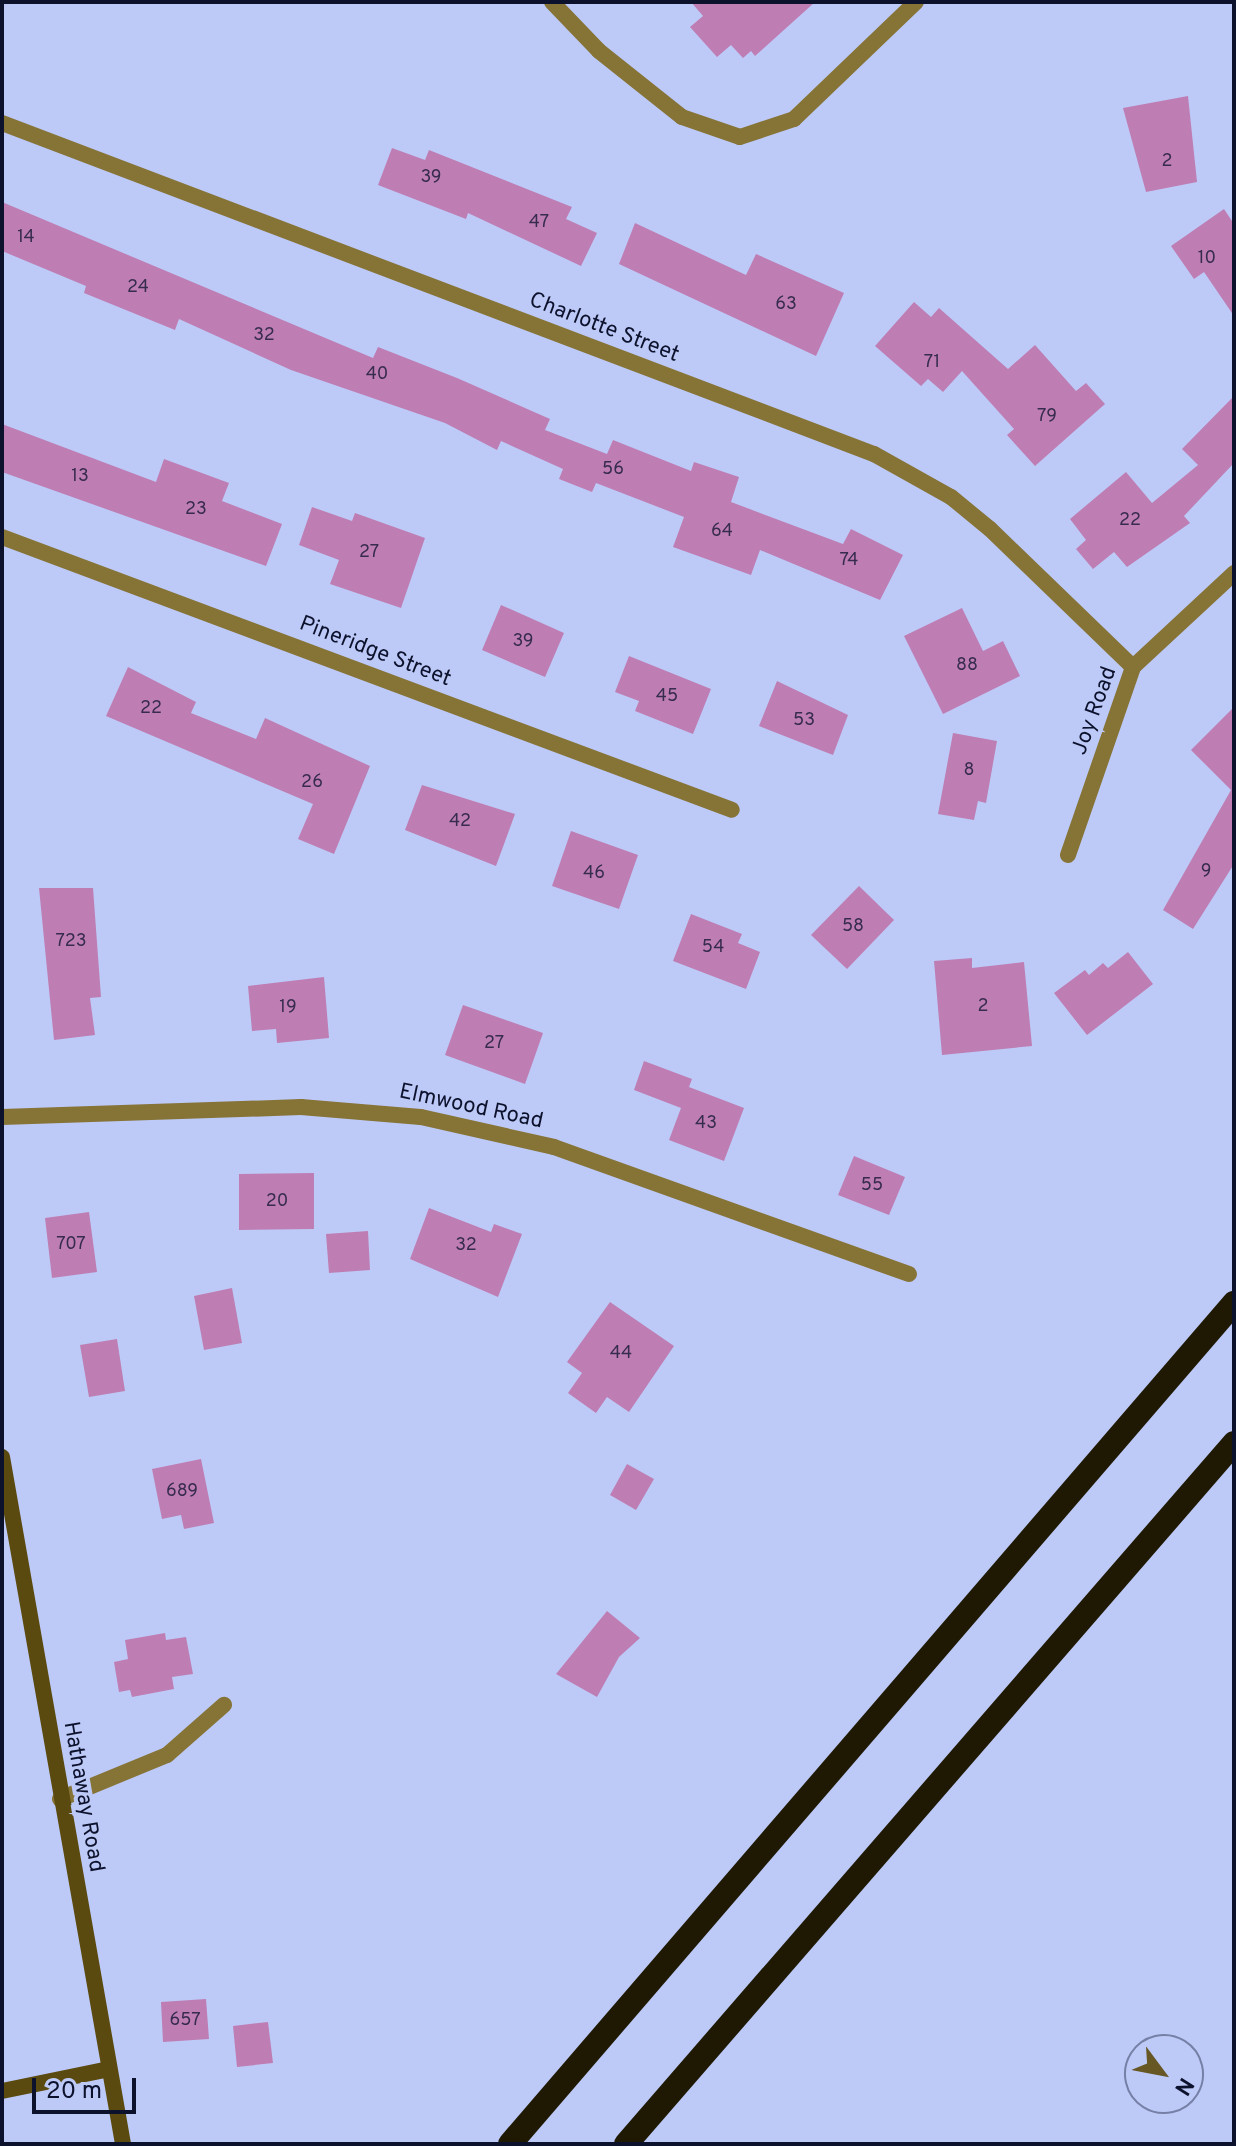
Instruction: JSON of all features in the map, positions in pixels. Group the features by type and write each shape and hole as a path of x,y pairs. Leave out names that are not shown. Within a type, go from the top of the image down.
{"highway":[{"path":"510,2144 1234,1303"},
{"path":"626,2144 1234,1443"}],"main road":[{"name":"Hathaway Road","path":"2,1457 123,2144"},
{"path":"2,2091 109,2069"}],"street":[{"path":"552,2 599,51 682,117 740,137 794,119 916,2"},
{"name":"Charlotte Street","path":"2,123 874,454 980,521 1133,667"},
{"name":"Pineridge Street","path":"2,537 732,810"},
{"name":"Joy Road","path":"1068,855 1133,667 1234,573"},
{"name":"Elmwood Road","path":"2,1117 301,1107 421,1117 554,1147 909,1274"},
{"path":"60,1799 167,1755 224,1705"}],"building":[{"path":"691,2 815,2 755,56 751,51 743,58 731,45 717,57 690,27 703,16"},
{"path":"1188,96 1197,182 1146,192 1123,108"},
{"path":"392,148 425,160 429,150 572,207 566,219 597,233 581,266 468,213 466,219 378,185"},
{"path":"2,202 373,358 378,347 457,378 550,419 545,430 607,454 613,440 691,471 694,462 739,477 731,502 843,544 851,529 903,555 880,600 760,550 751,575 673,547 684,517 596,483 592,492 559,479 563,469 501,441 497,450 445,423 291,370 179,319 175,330 84,293 86,286 2,251"},
{"path":"1224,209 1234,224 1234,316 1204,272 1194,279 1171,246"},
{"path":"635,223 746,275 756,254 844,293 816,356 619,264"},
{"path":"914,302 931,317 939,308 1008,369 1035,345 1076,391 1086,383 1105,404 1035,466 1007,435 1014,429 962,371 943,392 928,379 921,386 875,346"},
{"path":"1234,396 1234,463 1184,516 1190,523 1127,567 1114,552 1093,569 1076,549 1086,540 1070,519 1126,472 1152,503 1198,465 1182,449"},
{"path":"2,424 156,482 164,459 229,483 222,501 282,524 266,566 2,472"},
{"path":"312,507 352,521 355,513 425,538 401,608 330,584 339,560 299,545"},
{"path":"501,605 564,633 545,677 482,650"},
{"path":"962,608 983,651 1003,641 1020,676 943,714 904,636"},
{"path":"629,656 711,689 693,734 635,711 639,701 615,692"},
{"path":"128,667 196,702 191,713 256,739 265,718 370,766 334,854 298,839 313,804 106,716"},
{"path":"777,681 848,715 833,755 759,726"},
{"path":"1234,707 1234,864 1193,929 1163,910 1231,790 1191,750"},
{"path":"953,733 997,741 986,803 978,801 974,820 938,814"},
{"path":"422,785 515,814 496,866 405,830"},
{"path":"571,831 638,855 619,909 552,886"},
{"path":"859,886 894,920 847,969 811,935"},
{"path":"39,888 93,888 101,997 90,998 95,1035 54,1040"},
{"path":"691,914 742,934 738,943 760,952 746,989 673,961"},
{"path":"1128,952 1153,984 1087,1035 1054,993 1085,970 1089,975 1103,963 1108,968"},
{"path":"972,958 972,968 1024,962 1032,1046 942,1055 934,961"},
{"path":"324,977 329,1038 277,1043 276,1029 252,1031 248,986"},
{"path":"463,1005 543,1033 525,1084 445,1055"},
{"path":"644,1061 692,1079 689,1087 744,1108 724,1161 669,1140 681,1108 634,1090"},
{"path":"854,1156 905,1177 889,1215 838,1195"},
{"path":"314,1173 314,1229 239,1230 239,1174"},
{"path":"429,1208 491,1232 494,1224 522,1234 498,1297 410,1259"},
{"path":"89,1212 97,1272 52,1278 45,1218"},
{"path":"368,1231 370,1270 329,1273 326,1234"},
{"path":"232,1288 242,1343 204,1350 194,1296"},
{"path":"610,1302 674,1346 629,1412 607,1397 596,1413 568,1393 582,1373 567,1362"},
{"path":"117,1339 125,1391 89,1397 80,1345"},
{"path":"201,1459 214,1523 184,1529 181,1515 162,1519 152,1469"},
{"path":"627,1464 654,1479 636,1510 610,1495"},
{"path":"607,1611 640,1638 619,1657 597,1697 556,1674"},
{"path":"165,1633 166,1640 186,1637 193,1674 172,1677 174,1689 132,1697 130,1690 119,1692 114,1662 128,1659 125,1640"},
{"path":"206,1999 209,2039 163,2042 161,2002"},
{"path":"268,2022 273,2063 237,2067 233,2026"}]}
